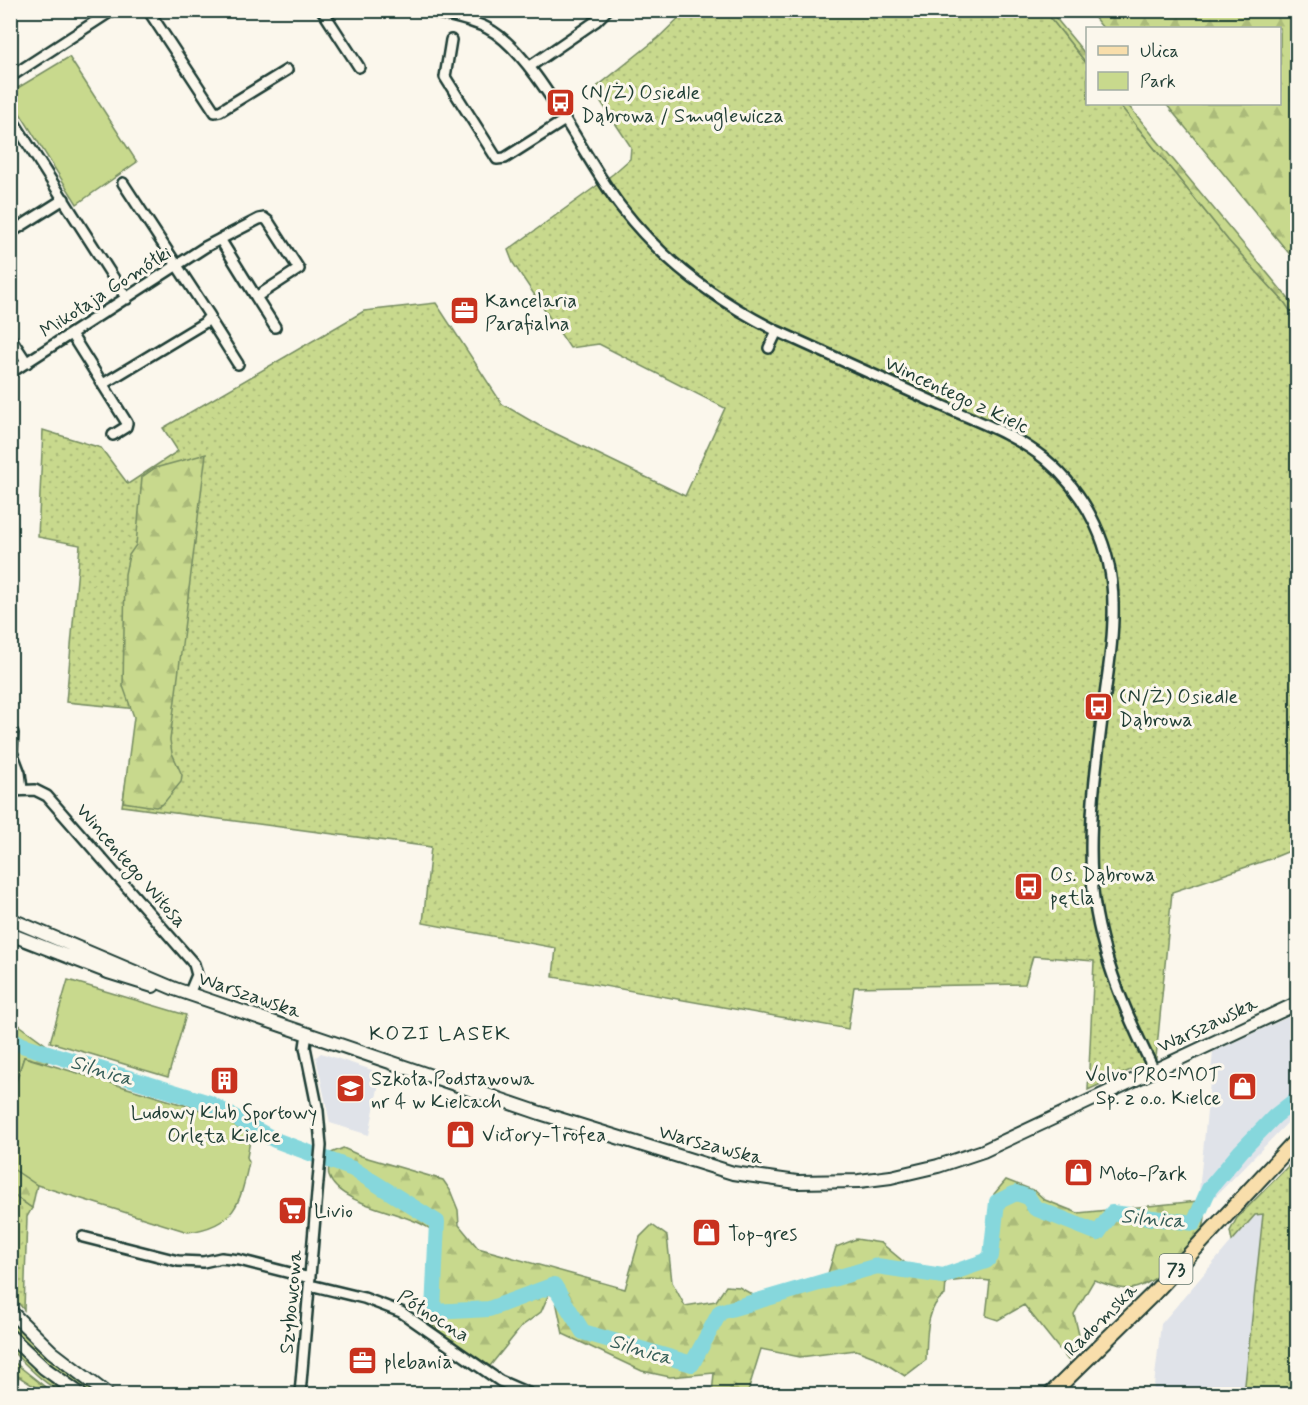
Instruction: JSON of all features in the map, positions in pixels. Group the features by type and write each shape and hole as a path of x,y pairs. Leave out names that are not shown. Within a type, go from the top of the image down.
{"main road":[{"name":"Radomska","path":"1051,1395 1153,1294 1298,1138"}],"street":[{"path":"10,77 113,10"},
{"path":"148,10 215,112 287,69"},
{"path":"322,10 359,67"},
{"name":"Wincentego z Kielc","path":"426,10 488,29 510,45 529,67 621,208 659,248 699,283 721,299 777,331 1021,442 1063,476 1080,497 1107,555 1114,605 1091,823 1092,879 1097,916 1117,988 1154,1070"},
{"path":"529,67 597,21 607,10"},
{"path":"451,40 445,69 446,77 497,159 505,158 565,120"},
{"path":"10,116 127,299"},
{"path":"123,183 209,313 209,318 238,364"},
{"path":"10,233 64,199"},
{"name":"Mikołaja Gomółki","path":"10,373 220,239 264,218 268,220 299,269 256,297"},
{"path":"220,239 275,327"},
{"path":"103,384 209,318"},
{"path":"769,348 777,331"},
{"path":"71,334 127,423 125,428 113,435"},
{"path":"10,337 27,363"},
{"path":"13,733 12,752 20,773 22,789"},
{"name":"Wincentego Witosa","path":"10,791 35,790 47,796 187,956 197,972 189,994"},
{"name":"Warszawska","path":"10,919 174,989 540,1113 701,1165 762,1178 825,1183 891,1177 938,1166 983,1150 1298,1003"},
{"name":"Warszawska","path":"10,934 124,978 160,988 174,989"},
{"name":"Szybowcowa","path":"300,1395 321,1146 318,1111 305,1047 308,1034"},
{"name":"Północna","path":"82,1237 178,1261 203,1262 221,1258 239,1260 364,1298 401,1312 500,1381 531,1395"},
{"path":"10,1311 52,1352 107,1395"},
{"path":"10,1336 44,1368 80,1395"}],"shaded area":[{"path":"1297,1013 1297,1113 1206,1206 1198,1201 1213,1052"},
{"name":"Szkoła Podstawowa nr 4 w Kielcach","path":"321,1053 381,1073 369,1135 330,1123 316,1057"},
{"path":"1263,1213 1244,1394 1153,1394 1161,1324 1255,1214"}],"green space":[{"path":"686,11 1045,11 1086,63 1086,105 1120,105 1228,240 1285,303 1297,321 1297,848 1172,892 1156,1058 1088,1090 1094,961 1033,956 1025,984 854,987 848,1029 553,977 556,948 423,923 431,847 122,806 138,709 66,702 80,545 38,537 43,430 101,448 128,484 178,451 163,428 364,311 436,303 502,404 538,425 685,496 725,408 599,344 570,348 513,263 508,250 613,174 630,159 631,147 593,90 658,38"},
{"path":"1045,11 1050,11 1086,55 1086,63"},
{"path":"1089,11 1297,11 1297,263 1167,105 1281,105 1281,27 1102,27"},
{"path":"69,57 137,162 77,204 11,99 11,92"},
{"path":"1120,105 1128,105 1297,309 1297,321 1285,303 1228,240"},
{"path":"206,454 170,740 172,753 182,775 181,782 163,804 156,807 123,802 134,717 123,686 125,574 129,555 136,545 142,477 155,468"},
{"path":"68,980 186,1015 168,1077 50,1042"},
{"path":"11,1019 52,1049 47,1063 24,1057 11,1097 11,1073 14,1068 11,1060"},
{"path":"24,1057 214,1114 251,1135 246,1177 233,1210 217,1224 188,1232 37,1185 13,1169 10,1166 11,1097"},
{"path":"343,1148 361,1156 443,1180 458,1210 459,1225 478,1248 625,1289 640,1237 652,1225 667,1236 672,1282 685,1306 716,1301 726,1286 739,1287 753,1295 786,1289 827,1277 836,1247 856,1239 881,1243 910,1267 943,1274 990,1255 987,1230 994,1194 1006,1180 1035,1191 1045,1200 1078,1213 1198,1201 1206,1206 1204,1227 1198,1237 1181,1257 1160,1275 1138,1287 1129,1289 1094,1280 1074,1314 1081,1343 1068,1360 1024,1305 998,1320 986,1316 990,1281 972,1279 946,1282 945,1295 938,1300 930,1315 926,1360 905,1376 877,1358 856,1350 800,1357 761,1349 747,1394 712,1394 714,1373 670,1377 642,1371 563,1334 555,1296 549,1294 541,1312 522,1326 490,1366 426,1323 432,1237 430,1229 405,1217 359,1201 335,1186 329,1176 328,1167 331,1153"},
{"path":"1297,1157 1297,1394 1244,1394 1263,1214 1255,1215 1232,1241 1230,1231 1237,1218"},
{"path":"10,1166 37,1185 32,1208 11,1193"},
{"path":"10,1193 32,1208 27,1217 24,1310 11,1294"},
{"path":"10,1319 51,1359 99,1394 88,1394 51,1367 11,1329"},
{"path":"10,1344 70,1394 55,1389 39,1376 11,1350"},
{"path":"10,1359 54,1394 46,1394 18,1376 16,1394 11,1394"}],"waterway":[{"name":"Silnica","path":"10,1038 22,1045 209,1103 275,1140 353,1169 437,1222 433,1312 489,1309 554,1285 583,1332 692,1364 720,1312 877,1266 943,1276 986,1261 991,1256 997,1202 1016,1193 1028,1197 1035,1208 1098,1233 1112,1213 1194,1223 1209,1189 1275,1116 1298,1098"}],"place":[{"name":"(N/Ż) Osiedle Dąbrowa / Smuglewicza","path":"560,103"},
{"name":"Kancelaria Parafialna","path":"464,311"},
{"name":"(N/Ż) Osiedle Dąbrowa","path":"1098,707"},
{"name":"Os. Dąbrowa pętla","path":"1029,886"},
{"name":"Ludowy Klub Sportowy Orlęta Kielce","path":"224,1081"},
{"name":"Volvo PRO-MOT Sp. z o.o. Kielce","path":"1242,1086"},
{"name":"Szkoła Podstawowa nr 4 w Kielcach","path":"350,1089"},
{"name":"Victory-Trofea","path":"461,1134"},
{"name":"Moto-Park","path":"1078,1173"},
{"name":"Livio","path":"293,1210"},
{"name":"Top-gres","path":"707,1233"},
{"name":"plebania","path":"363,1361"}],"district":[{"name":"KOZI LASEK","path":"440,1033"}]}
